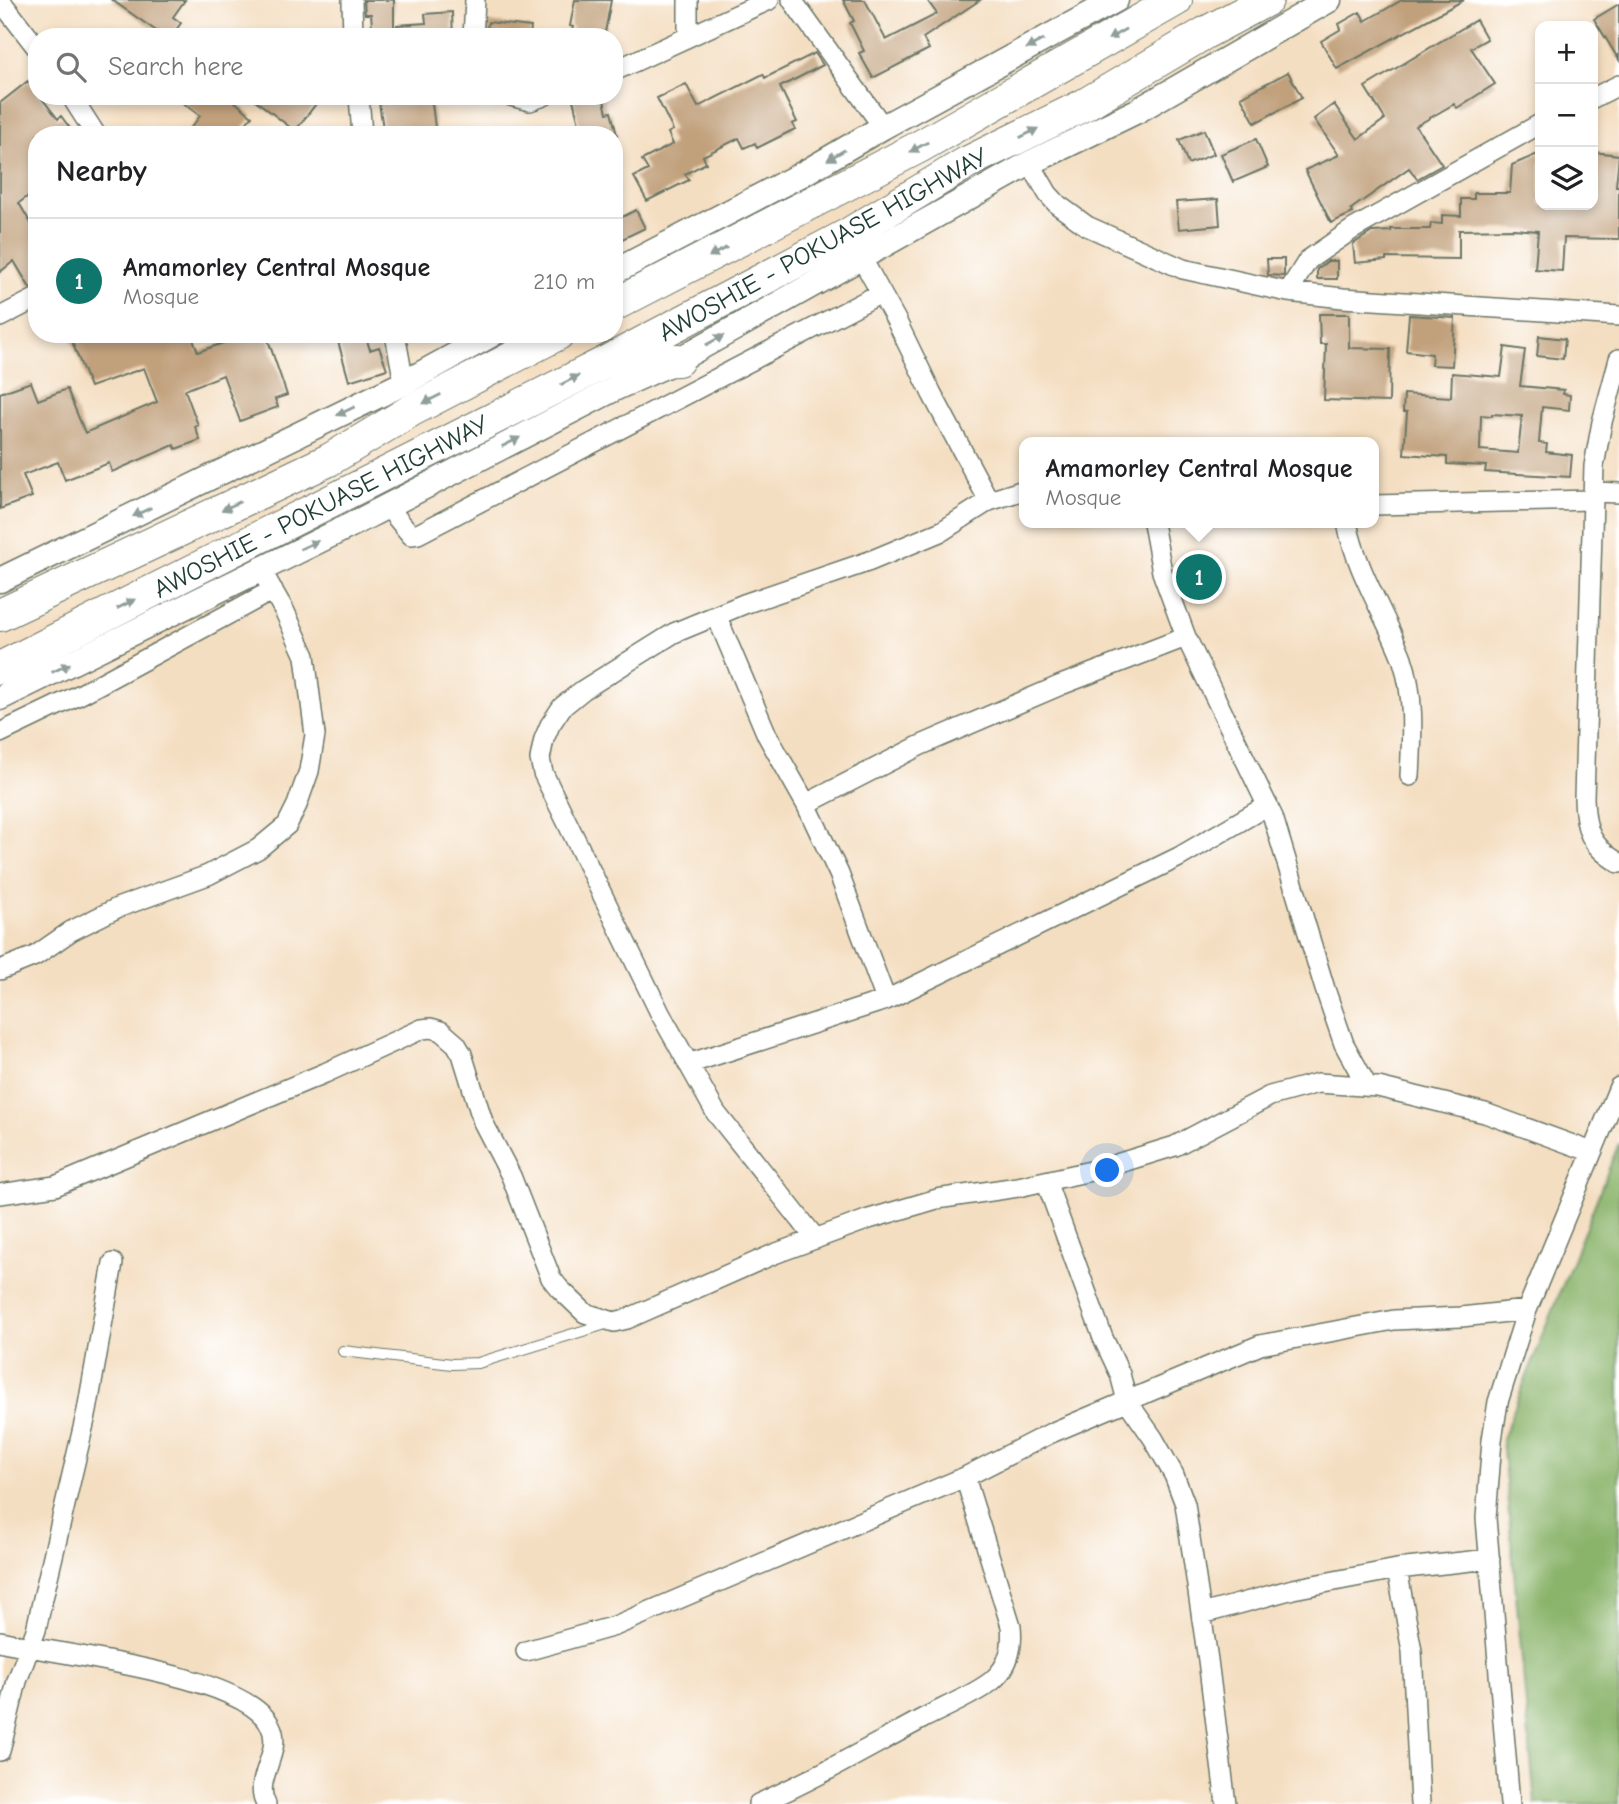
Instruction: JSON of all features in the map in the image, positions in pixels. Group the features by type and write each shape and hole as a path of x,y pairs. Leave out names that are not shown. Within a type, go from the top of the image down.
{"main road":[{"name":"AWOSHIE - POKUASE HIGHWAY","path":"623,300 919,147 1176,0"},
{"name":"AWOSHIE - POKUASE HIGHWAY","path":"0,668 602,364 847,235 965,163 1084,105 1266,0"},
{"name":"AWOSHIE - POKUASE HIGHWAY","path":"0,615 329,460 412,410 541,343"},
{"path":"602,364 678,360"},
{"path":"52,591 68,633"}],"street":[{"path":"0,0 28,36"},
{"path":"473,28 475,0"},
{"path":"688,0 688,37"},
{"path":"623,67 769,0"},
{"path":"792,0 883,127"},
{"path":"623,267 804,173 1116,0"},
{"path":"0,698 387,506 615,388 678,360 1030,163 1138,111 1329,0"},
{"path":"351,1 352,28"},
{"path":"1598,96 1619,85"},
{"path":"77,105 90,126"},
{"path":"360,105 361,126"},
{"path":"1289,292 1308,260 1353,229 1535,127"},
{"path":"1030,163 1048,194 1058,205 1087,226 1183,269 1289,292 1423,304 1619,316"},
{"path":"862,259 989,501"},
{"path":"387,506 411,535 418,534 881,293"},
{"path":"0,317 28,303"},
{"path":"397,343 404,383"},
{"path":"0,580 404,383 477,343"},
{"path":"1619,359 1602,422 1594,466 1584,816 1595,843 1605,855 1619,863"},
{"path":"816,1239 716,1113 660,1013 543,773 540,759 550,725 562,707 674,633 744,604 870,561 942,531 989,501 1019,492"},
{"path":"1379,505 1619,493"},
{"path":"1154,528 1162,572 1186,637 1268,805 1344,1044 1367,1086"},
{"path":"1348,528 1367,585 1402,660 1413,719 1410,776"},
{"path":"0,970 35,956 71,931 117,908 208,875 258,849 286,825 297,805 309,771 316,735 305,656 260,568"},
{"path":"0,733 81,694 273,590"},
{"path":"185,606 197,631"},
{"path":"717,617 766,735 806,804 839,874 886,1000"},
{"path":"806,804 919,746 1061,685 1186,637"},
{"path":"688,1064 886,1000 1179,857 1268,805"},
{"path":"0,1194 55,1186 325,1073 422,1029 431,1028 450,1037 462,1054 483,1122 511,1176 551,1278 585,1312 614,1322 646,1312 774,1254 869,1219 937,1199 1100,1169 1175,1146 1270,1096 1318,1083 1367,1086 1485,1113 1592,1152"},
{"path":"1510,1804 1486,1518 1492,1440 1498,1402 1527,1310 1619,1087"},
{"path":"1046,1181 1127,1401 1153,1438 1174,1475 1185,1504 1226,1804"},
{"path":"0,1751 17,1681 41,1607 87,1411 113,1263"},
{"path":"527,1651 615,1626 965,1477 1051,1433 1260,1345 1394,1320 1527,1310"},
{"path":"758,1804 792,1789 993,1680 1006,1663 1013,1645 1011,1626 965,1477"},
{"path":"1202,1614 1293,1589 1398,1569 1490,1559"},
{"path":"1398,1569 1412,1651 1420,1804"},
{"path":"0,1641 112,1661 173,1676 224,1692 246,1703 267,1720 275,1740 262,1790 266,1804"}],"lane":[{"path":"344,1351 452,1364 478,1363 614,1322"}],"green space":[{"path":"1619,1143 1619,1804 1535,1804 1502,1439"}],"building":[{"path":"112,0 185,0 173,17 181,23 177,28 152,28"},
{"path":"364,0 394,0 394,28 372,28 371,14 365,14"},
{"path":"575,0 611,0 606,28 570,26"},
{"path":"843,0 865,0 886,40 937,14 927,0 980,0 923,38 929,49 873,78 859,53 864,51 850,23 854,21"},
{"path":"1402,0 1464,0 1337,69 1321,41 1341,29 1339,24 1360,12 1365,21"},
{"path":"1619,4 1619,60 1598,26 1598,21 1594,19"},
{"path":"452,12 453,28 397,28 397,25 426,23 425,14"},
{"path":"1476,20 1487,39 1471,48 1495,84 1457,108 1454,104 1416,126 1442,165 1417,179 1409,168 1351,209 1353,213 1331,223 1305,170 1339,155 1314,119 1334,104 1358,139 1385,119 1365,87"},
{"path":"488,22 531,27 531,28 487,28"},
{"path":"815,53 823,65 780,87 797,122 792,124 795,129 757,148 755,143 744,148 739,138 703,156 706,163 685,174 689,180 647,201 634,177 648,170 642,160 673,144 668,133 673,130 657,98 686,84 698,107 763,74 765,78"},
{"path":"1288,72 1302,98 1255,123 1241,97"},
{"path":"28,81 28,105 47,105 58,119 61,116 68,126 28,126 28,196 19,203 28,218 28,285 14,261 0,272 0,103"},
{"path":"186,105 239,105 252,116 244,126 192,126 200,116"},
{"path":"262,105 315,105 299,126 289,126"},
{"path":"379,105 432,105 435,126 383,126"},
{"path":"574,105 605,105 607,113 611,112 615,126 580,126"},
{"path":"1204,130 1214,154 1188,164 1179,140"},
{"path":"1256,139 1268,167 1233,182 1221,154"},
{"path":"1598,153 1619,155 1616,186 1619,186 1619,239 1564,238 1562,271 1535,269 1538,231 1514,229 1459,230 1459,259 1386,258 1355,263 1353,244 1372,232 1430,229 1431,223 1442,224 1442,215 1461,216 1461,199 1474,199 1474,193 1510,193 1512,165 1535,155 1535,210 1598,210"},
{"path":"1218,199 1220,225 1179,229 1176,202"},
{"path":"636,210 645,228 623,239 623,216"},
{"path":"1267,259 1284,259 1284,276 1268,275"},
{"path":"1328,261 1337,261 1337,279 1317,279 1317,269"},
{"path":"1319,314 1349,314 1349,348 1390,349 1389,402 1324,400 1326,344 1320,344"},
{"path":"1409,315 1455,318 1452,366 1431,365 1432,354 1406,351"},
{"path":"1539,336 1565,339 1563,359 1537,356"},
{"path":"73,343 194,343 198,352 223,343 269,343 287,395 275,399 278,407 240,421 223,375 185,390 198,425 195,427 200,440 176,449 174,445 112,472 109,463 65,480 58,462 23,475 32,497 0,509 0,393 31,382 38,400 67,389 85,433 157,402 144,368 90,387"},
{"path":"338,343 368,343 370,350 379,347 387,369 349,381"},
{"path":"1505,347 1525,350 1520,386 1564,390 1563,394 1570,395 1569,410 1542,407 1539,443 1547,444 1546,452 1572,455 1570,477 1485,472 1486,466 1447,464 1447,457 1404,454 1407,412 1403,412 1404,394 1451,397 1452,373 1501,377","holes":["1481,415 1522,416 1518,453 1480,450"]}],"place":[{"name":"Amamorley Central Mosque","path":"1199,577"}]}
